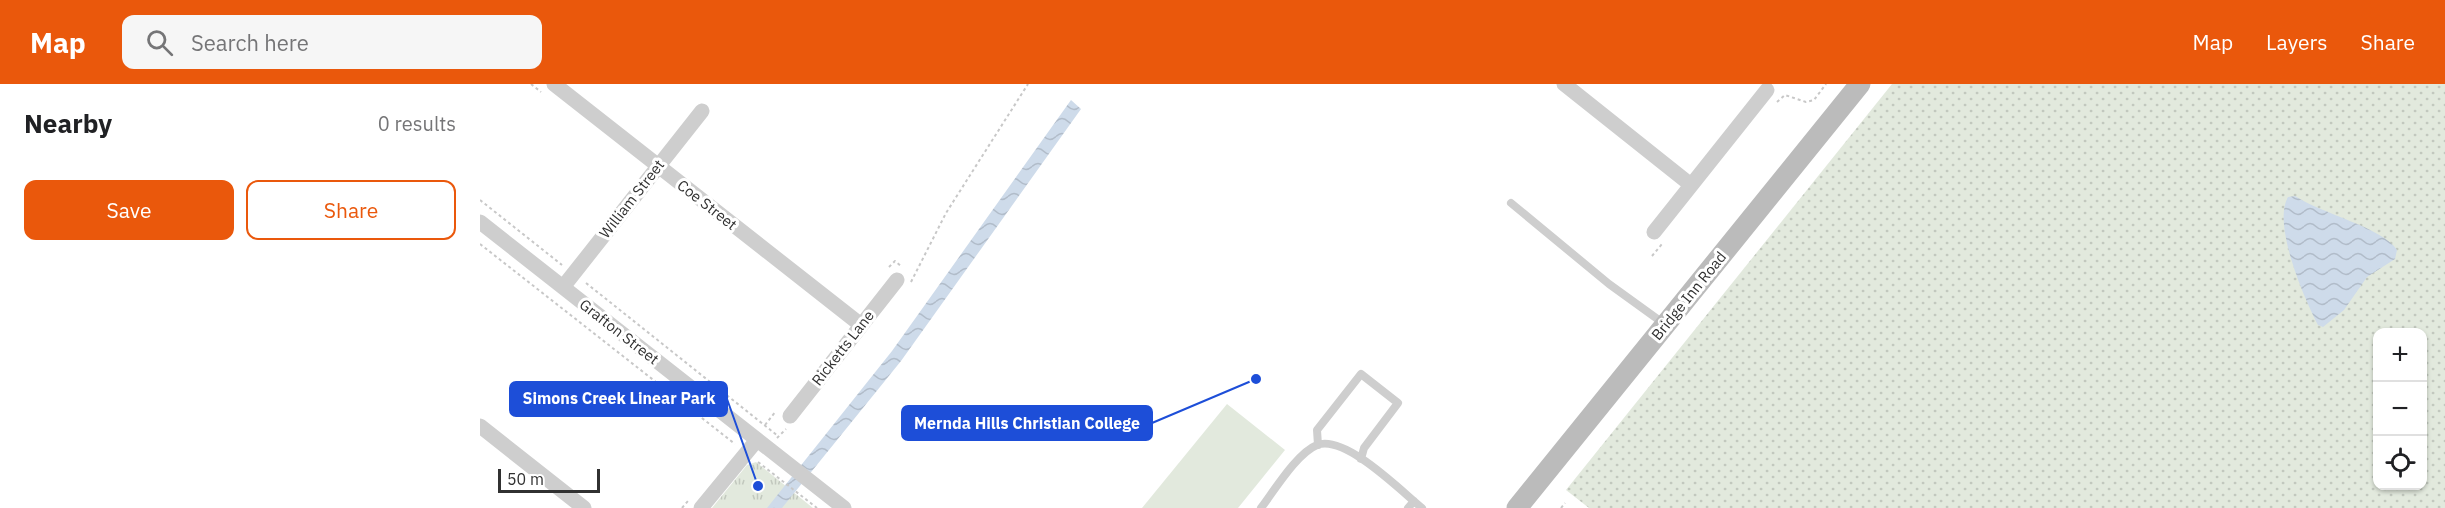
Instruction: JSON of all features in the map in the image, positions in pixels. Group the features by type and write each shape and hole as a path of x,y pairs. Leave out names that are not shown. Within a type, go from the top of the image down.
{"main road":[{"name":"Bridge Inn Road","path":"1517,508 1860,84"}],"street":[{"name":"Coe Street","path":"554,84 861,325"},
{"path":"1564,84 1691,185"},
{"path":"1660,236 1691,185 1770,97"},
{"name":"William Street","path":"563,288 702,111"},
{"name":"Grafton Street","path":"480,222 843,508"},
{"name":"Ricketts Lane","path":"790,416 861,325 893,274"},
{"path":"480,426 584,508"},
{"path":"701,508 757,440"}],"lane":[{"path":"1512,203 1609,284 1666,325"},
{"path":"1318,445 1317,430 1361,374 1398,403 1364,448 1361,459"},
{"path":"1261,508 1301,457 1318,445 1338,445 1361,459 1422,508"},
{"path":"1408,508 1414,501"}],"path":[{"path":"1770,97 1785,96 1806,102 1814,100 1826,84"},
{"path":"480,200 778,436"},
{"path":"1652,256 1660,236"},
{"path":"480,244 816,508"},
{"path":"893,274 894,261 915,277"},
{"path":"1561,508 1565,503"}],"green space":[{"path":"1892,84 2445,84 2445,508 1589,508 1566,490"},
{"path":"1227,404 1285,450 1238,508 1142,508"},
{"path":"756,462 813,508 712,508 747,465"}],"water":[{"path":"1071,100 1081,109 901,361 782,508 767,508 892,351"},
{"path":"2295,196 2379,234 2397,250 2395,259 2367,277 2344,310 2323,327 2318,325 2305,297 2287,242 2284,209 2288,197"}],"place":[{"name":"Mernda Hills Christian College","path":"1256,379"},
{"name":"Simons Creek Linear Park","path":"758,486"}]}
